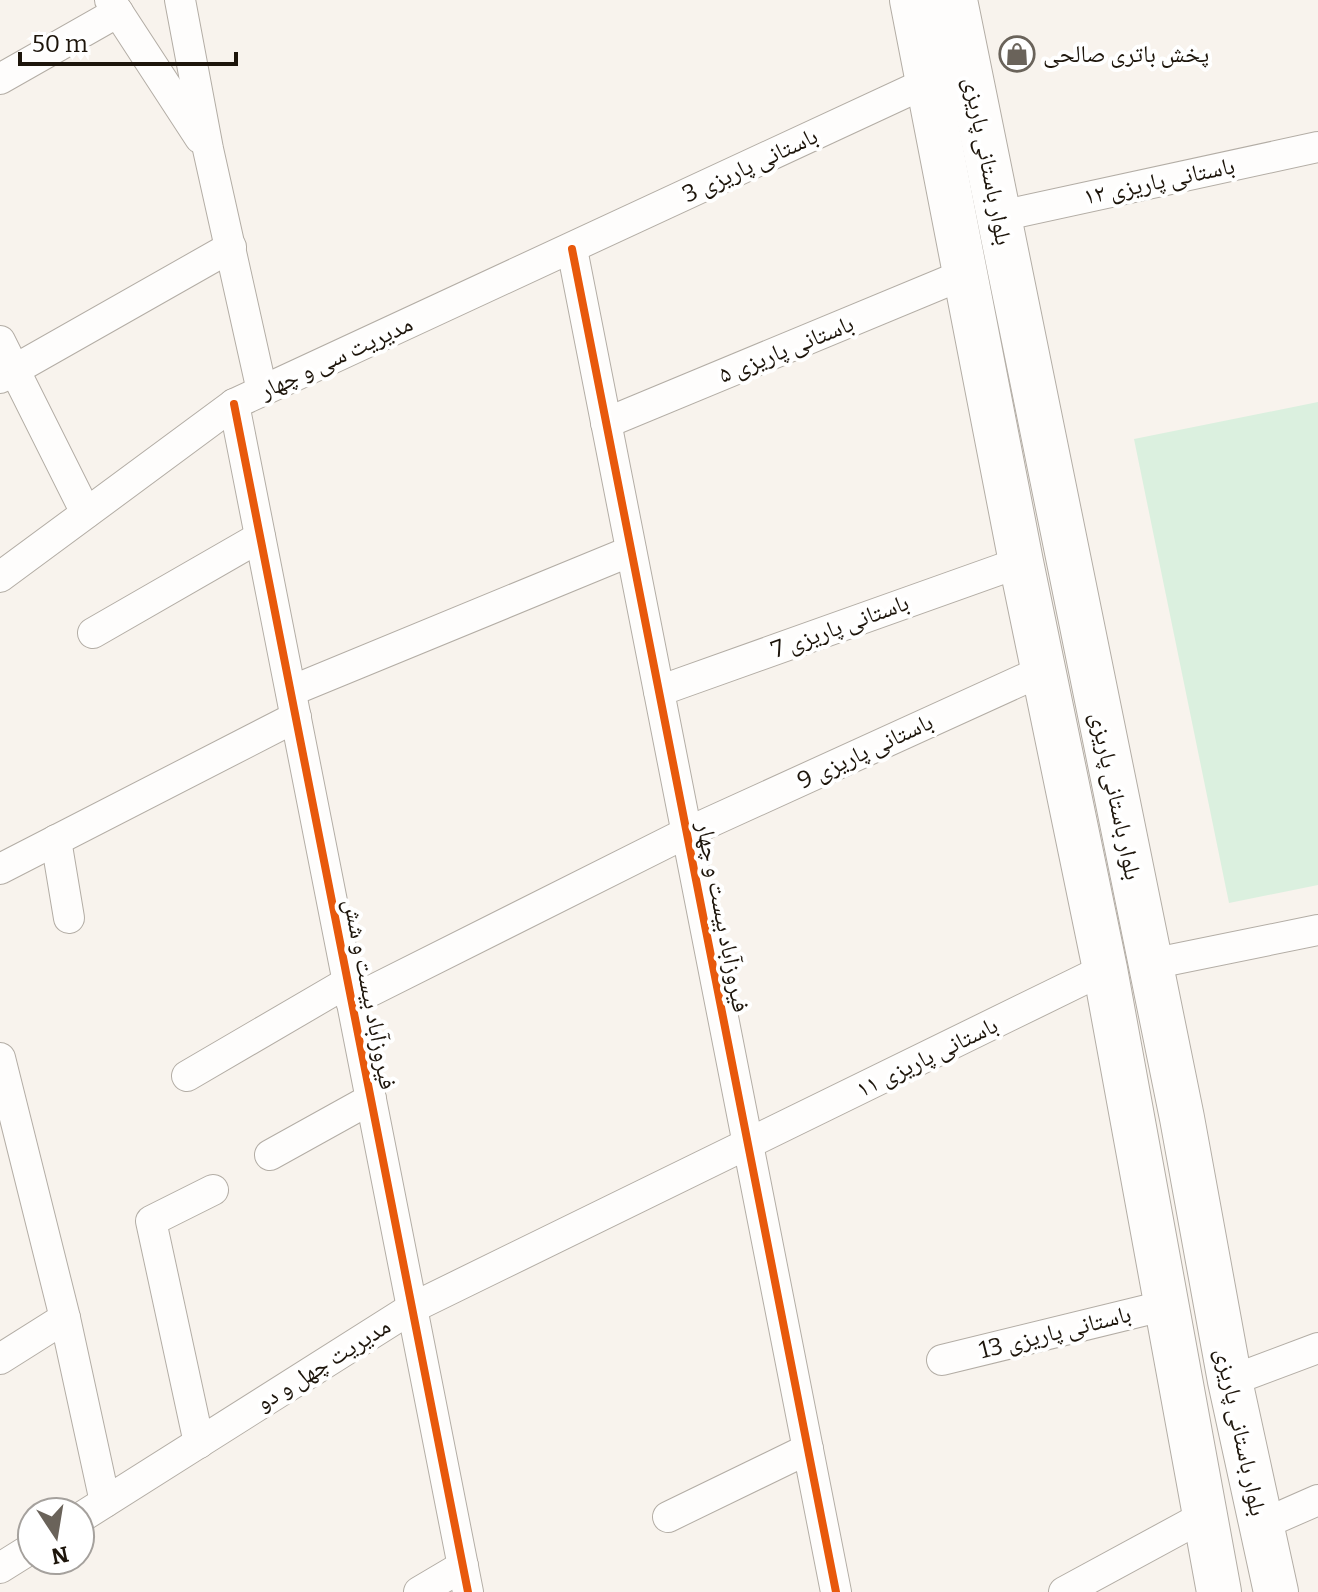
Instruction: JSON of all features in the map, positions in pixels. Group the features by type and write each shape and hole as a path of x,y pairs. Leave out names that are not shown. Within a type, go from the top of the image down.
{"main road":[{"name":"بلوار باستانی پاریزی","path":"912,0 1021,562 1105,969 1219,1592"},
{"name":"بلوار باستانی پاریزی","path":"955,0 1000,216 1020,333 1151,964 1230,1381 1277,1590"},
{"path":"1209,1530 1227,1563 1241,1567 1254,1562 1262,1531"}],"street":[{"path":"180,0 208,149 262,391"},
{"path":"0,79 114,6 208,149"},
{"name":"باستانی پاریزی 3","path":"572,249 928,82"},
{"name":"باستانی پاریزی ۱۲","path":"1000,216 1318,147"},
{"path":"7,374 231,247"},
{"name":"مدیریت سی و چهار","path":"0,577 234,404 572,249"},
{"name":"فیروزآباد بیست و چهار","path":"572,249 808,1449 833,1591"},
{"name":"باستانی پاریزی ۵","path":"606,423 965,274"},
{"path":"0,341 7,374 86,513"},
{"name":"فیروزآباد بیست و شش","path":"234,404 465,1579"},
{"path":"93,633 260,537"},
{"path":"3,860 56,840 293,704 631,551"},
{"name":"باستانی پاریزی 7","path":"659,691 1021,562"},
{"name":"باستانی پاریزی 9","path":"187,1076 350,992 686,833 1044,670"},
{"path":"56,840 69,918"},
{"path":"1151,964 1318,930"},
{"name":"باستانی پاریزی ۱۱","path":"748,1144 1105,969"},
{"path":"2,1069 65,1318 91,1496"},
{"path":"270,1155 371,1099"},
{"name":"مدیریت چهل و دو","path":"96,1508 412,1308 748,1144"},
{"path":"199,1443 151,1221 213,1190"},
{"name":"باستانی پاریزی 13","path":"942,1360 1167,1305"},
{"path":"0,1359 65,1318"},
{"path":"1230,1381 1318,1348"},
{"path":"668,1517 808,1449"},
{"path":"1262,1531 1318,1500"},
{"path":"1064,1592 1209,1530"},
{"path":"419,1592 465,1579"}],"green space":[{"path":"1318,402 1318,885 1229,903 1134,439"}],"cycle path":[{"path":"572,249 836,1592"},
{"path":"234,404 468,1592"}],"place":[{"name":"پخش باتری صالحی","path":"1017,54"}]}
